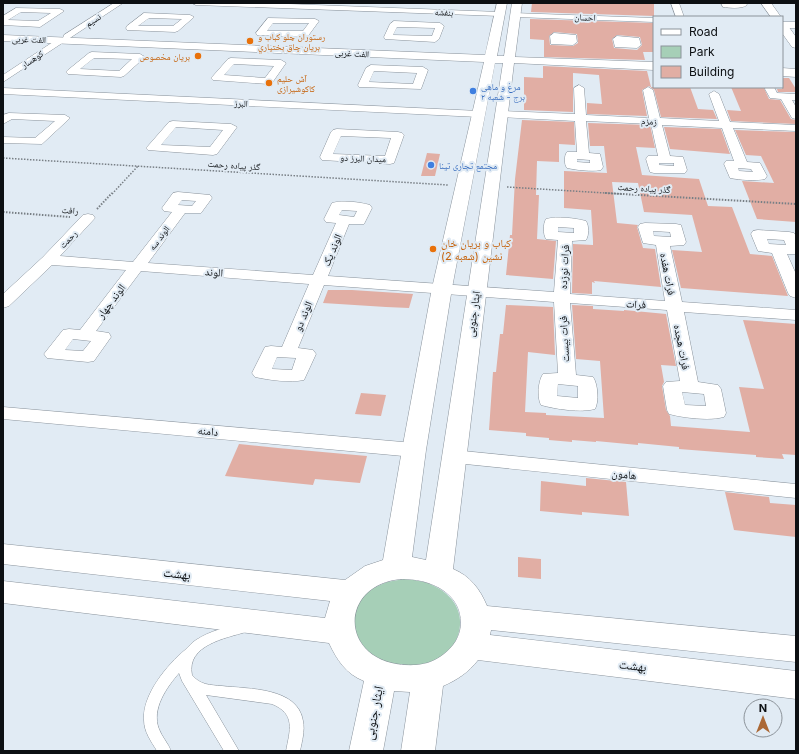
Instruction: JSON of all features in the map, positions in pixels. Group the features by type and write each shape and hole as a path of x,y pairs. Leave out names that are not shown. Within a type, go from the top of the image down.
{"main road":[{"path":"500,57 500,14 502,3"},
{"path":"396,568 414,450 442,288 479,114 516,14 517,3"},
{"path":"766,3 775,16"},
{"path":"783,26 796,45"},
{"name":"الفت غربی","path":"3,34 64,39"},
{"name":"الفت غربی","path":"3,38 64,39 653,62"},
{"name":"الفت غربی","path":"500,57 653,66"},
{"name":"ایثار جنوبی","path":"438,574 501,114 500,57"},
{"path":"783,67 796,68"},
{"path":"783,72 796,73"},
{"name":"بهشت","path":"3,554 350,592"},
{"path":"396,568 417,568 438,574 456,584 470,599 477,616 476,635 467,653 450,667 428,677 404,679 381,674 361,664 346,650 339,632 339,614 346,598 358,584 376,574 396,568"},
{"path":"3,592 339,632"},
{"path":"477,616 796,649"},
{"name":"بهشت","path":"470,646 796,685"},
{"name":"ایثار جنوبی","path":"366,751 381,674"},
{"path":"418,751 428,677"}],"street":[{"path":"39,11 52,3"},
{"name":"نسیم","path":"64,39 119,3"},
{"name":"بنفشه","path":"196,3 306,5 500,14"},
{"path":"417,25 427,3"},
{"path":"680,16 674,3 684,3"},
{"path":"725,3 726,5 738,6"},
{"path":"293,20 315,21 305,34 260,33 271,20 293,20 306,5"},
{"path":"168,16 190,16 175,29 130,28 147,15 168,16 180,7"},
{"path":"3,19 19,10 60,11 40,24 3,22"},
{"name":"احسان","path":"516,14 563,23 623,25 653,20"},
{"path":"394,24 417,25 440,26 435,39 388,37 394,24"},
{"path":"783,25 796,25"},
{"name":"کوهسار","path":"3,79 64,39"},
{"path":"37,117 96,73 121,74 140,57 92,55 71,72 96,73"},
{"path":"231,61 281,63 268,81 241,80 216,78 231,61"},
{"path":"371,68 423,70 417,87 389,86 363,85 371,68"},
{"path":"202,126 241,80"},
{"path":"582,156 581,118 572,85 590,85"},
{"path":"368,134 389,86"},
{"path":"649,88 664,159"},
{"name":"البرز","path":"3,91 479,114"},
{"path":"708,92 726,125 742,165"},
{"path":"792,97 796,116"},
{"name":"زمزم","path":"501,114 796,128"},
{"path":"3,120 9,116 65,118 38,142 3,140"},
{"path":"173,124 202,126 232,127 213,151 152,148 173,124"},
{"name":"میدان البرز دو","path":"337,132 368,134 398,135 390,160 326,156 337,132"},
{"name":"الوند سه","path":"138,266 181,209"},
{"name":"رحمت","path":"48,260 88,218"},
{"name":"الوند یک","path":"319,279 344,220"},
{"name":"فرات نوزده","path":"562,298 565,236"},
{"name":"فرات هفده","path":"662,241 675,306"},
{"path":"778,249 796,293"},
{"path":"3,304 48,260"},
{"name":"الوند","path":"48,260 477,291"},
{"name":"الوند چهار","path":"85,335 138,266"},
{"name":"الوند دو","path":"288,352 319,279"},
{"name":"فرات","path":"477,291 796,315"},
{"name":"فرات بیست","path":"562,298 567,379"},
{"name":"فرات هجده","path":"675,306 690,387"},
{"name":"دامنه","path":"3,413 414,450"},
{"name":"هامون","path":"453,457 796,491"}],"lane":[{"path":"164,751 152,728 150,713 157,695 166,679 191,651 208,640 257,622"},
{"path":"191,651 184,668 186,677 232,751"},
{"path":"191,684 200,689 210,691 273,698 283,701 291,707 296,716 298,726 293,751"}],"path":[{"name":"گذر پیاده رحمت","path":"3,158 464,186"},
{"name":"رافت","path":"3,212 88,218 138,166"},
{"name":"گذر پیاده رحمت","path":"491,186 796,204"}],"green space":[{"path":"404,579 428,583 449,596 457,607 460,619 459,632 454,643 446,654 434,661 420,666 383,663 357,642 353,613 360,600 371,589 387,582"}],"building":[{"path":"532,3 654,3 654,16 531,12"},
{"path":"530,19 653,23 653,52 643,52 645,60 544,57 544,40 530,39","holes":["554,32 577,34 578,43 573,46 550,45 549,36","617,35 640,37 642,45 637,50 614,48 612,39"]},
{"path":"543,66 647,71 651,87 690,88 698,109 713,110 717,119 661,117 654,90 649,86 642,90 647,116 587,114 587,103 602,104 599,75 573,73 573,112 524,110 524,77 543,78"},
{"path":"783,78 789,78 796,89 796,92 778,92 777,89 782,89"},
{"path":"731,88 764,88 769,99 780,100 791,119 796,120 796,124 731,121 727,110 741,111"},
{"path":"522,120 574,122 575,145 559,144 559,162 537,161 536,195 539,195 537,239 556,241 553,279 506,275 510,235 512,235 515,179"},
{"path":"588,123 650,125 655,148 636,147 642,175 699,179 708,206 732,207 750,254 772,256 788,296 681,288 672,250 702,252 692,215 644,212 638,183 612,182 617,223 638,225 637,227 643,248 655,249 661,287 594,281 595,283 592,282 592,294 572,293 573,244 593,245 591,210 564,208 564,171 607,173 604,146 590,146"},
{"path":"664,127 721,129 730,154 670,149"},
{"path":"735,130 796,132 796,222 757,219 742,181 774,183 761,156 746,155"},
{"name":"مجتمع تجاری تینا","path":"427,153 440,154 435,176 421,176"},
{"path":"328,290 413,294 409,308 386,307 323,303"},
{"path":"506,305 553,307 555,355 528,352 525,412 546,413 546,415 604,418 600,361 576,359 572,305 593,306 593,309 666,314 676,366 661,365 664,382 662,386 666,410 670,416 671,426 750,432 739,387 764,389 743,320 796,324 796,455 782,454 784,459 756,457 756,455 679,449 679,447 638,443 638,445 596,441 572,440 572,442 549,440 549,438 526,436 526,433 489,430 493,372 496,372 500,334 503,334"},
{"path":"361,393 386,395 381,416 355,414"},
{"path":"239,444 367,456 360,483 315,479 313,485 225,476"},
{"path":"586,478 626,482 629,516 582,512 582,515 540,511 541,481 586,486"},
{"path":"725,492 769,497 770,503 796,505 796,537 734,530"},
{"path":"518,557 541,559 541,579 518,577"}],"place":[{"name":"رستوران چلو كباب و بريان چاق بختياري","path":"250,41"},
{"name":"بریان مخصوص","path":"198,56"},
{"name":"آش حلیم کاکوشیرازی","path":"269,83"},
{"name":"مرغ و ماهی برج - شعبه ۲","path":"473,91"},
{"name":"مجتمع تجاری تینا","path":"431,165"},
{"name":"کباب و بریان خان نشین (شعبه 2)","path":"433,249"}]}
